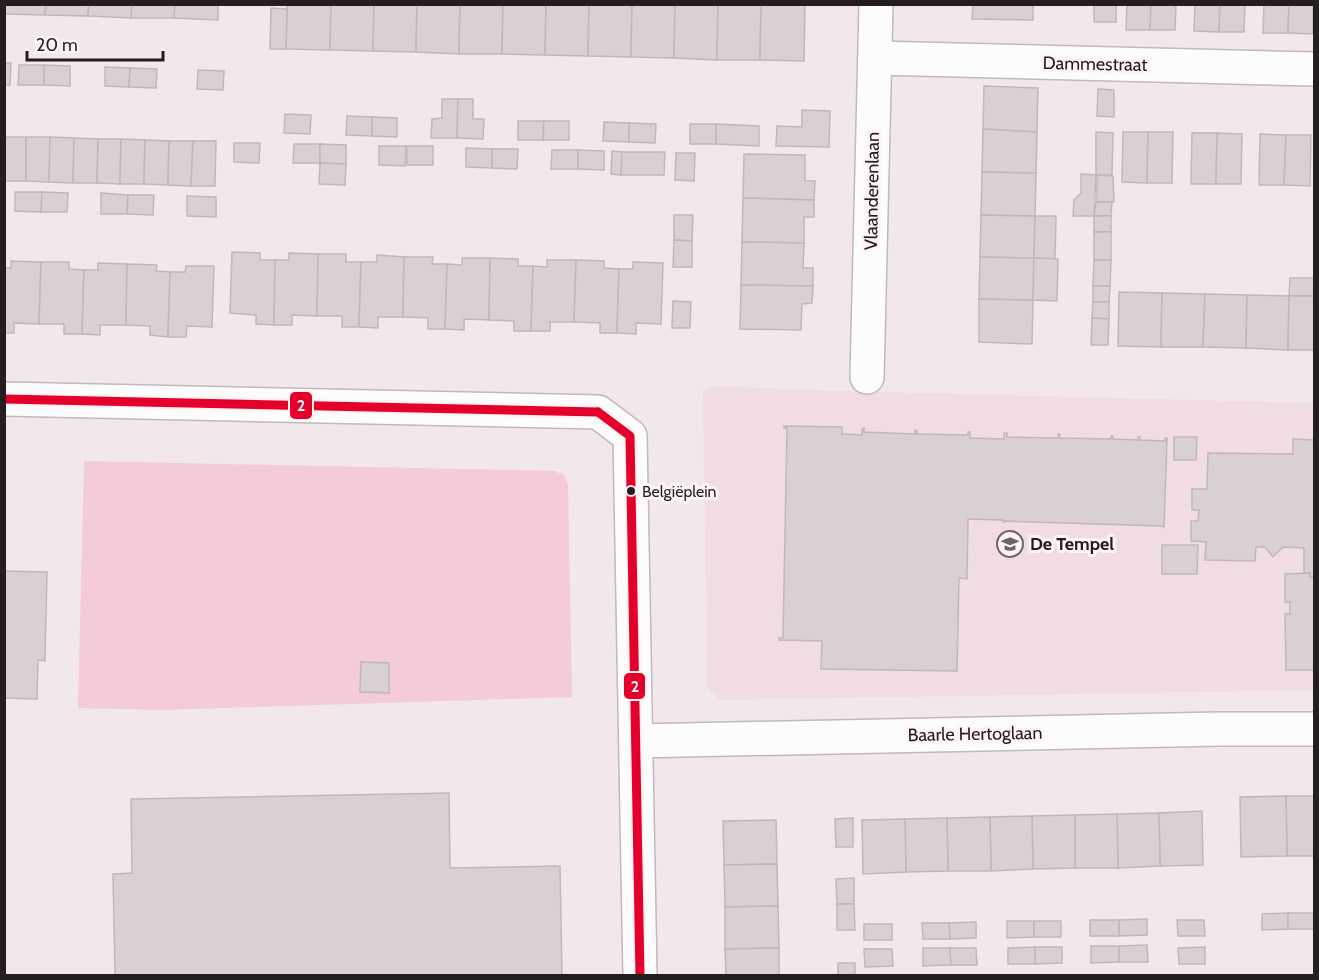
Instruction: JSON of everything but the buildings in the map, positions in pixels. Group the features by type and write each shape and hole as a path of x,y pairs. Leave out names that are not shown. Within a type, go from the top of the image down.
{"street":[{"name":"Vlaanderenlaan","path":"867,377 876,4"},
{"name":"Dammestraat","path":"875,58 1314,69"},
{"path":"4,399 598,412 630,436 640,975"},
{"name":"Baarle Hertoglaan","path":"636,741 1208,729 1314,729"}],"shaded area":[{"name":"De Tempel","path":"715,386 1314,403 1314,690 718,700 707,685 703,390"},
{"path":"84,461 555,471 565,476 568,486 572,697 161,710 78,708"}],"transit line":[{"name":"2","path":"4,399 598,412"},
{"name":"2","path":"598,412 630,436 640,976"}],"place":[{"name":"Belgiëplein","path":"631,491"},
{"name":"De Tempel","path":"1010,544"}]}
